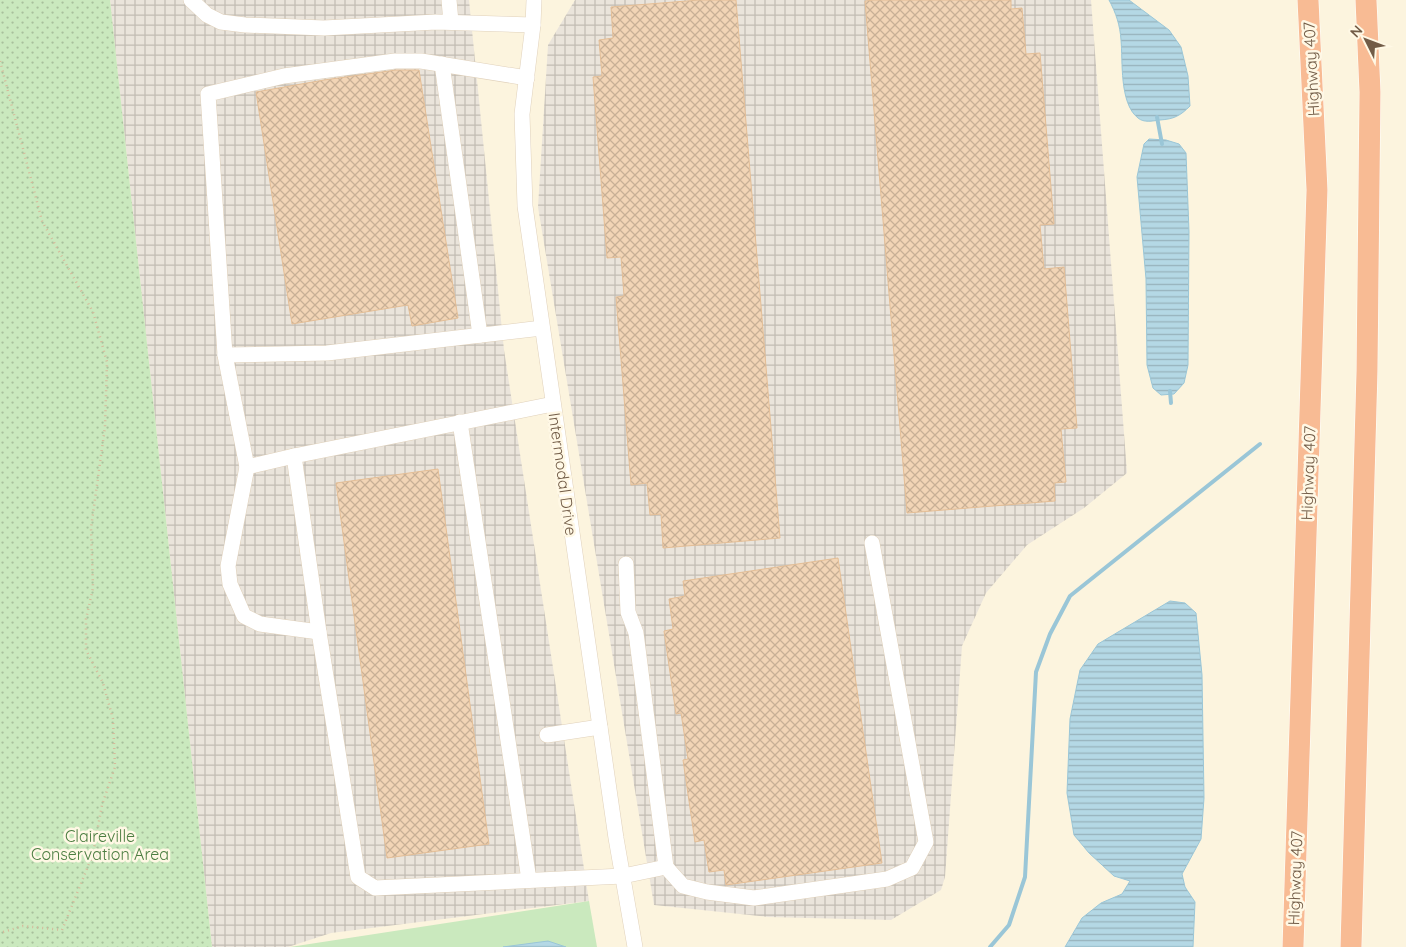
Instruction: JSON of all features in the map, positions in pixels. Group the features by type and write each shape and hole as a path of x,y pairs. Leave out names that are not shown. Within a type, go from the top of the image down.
{"highway":[{"name":"Highway 407","path":"1293,947 1317,190 1308,0"},
{"path":"1351,947 1367,371 1370,92 1366,0"}],"street":[{"path":"191,0 207,15 221,22 245,24 324,28 451,22 533,25"},
{"path":"449,0 451,22"},
{"name":"Intermodal Drive","path":"534,0 533,25 522,114 525,206 600,727 635,947"},
{"path":"319,632 260,624 244,616 230,584 228,566 247,467 225,355 208,94 284,76 395,61 421,61 527,78"},
{"path":"442,64 480,335"},
{"path":"225,355 327,353 542,328"},
{"path":"247,467 553,404"},
{"path":"460,422 529,880"},
{"path":"294,456 319,632 358,877 375,888 623,876 666,867"},
{"path":"626,564 628,612 636,633 666,867 683,886 707,892 754,898 887,879 912,868 926,842 872,543"},
{"path":"546,735 600,727"}],"path":[{"path":"0,61 42,221 93,312 107,362 104,427 91,528 93,588 86,619 86,650 103,683 113,720 114,767 102,805 93,854 62,930 22,926 0,933"}],"shaded area":[{"path":"110,0 469,0 504,350 589,901 331,933 288,947 212,947"},
{"path":"575,0 1091,0 1127,473 1084,508 1027,545 986,593 962,646 945,877 941,890 891,920 768,917 654,905 538,207 548,45"}],"green space":[{"name":"Claireville Conservation Area","path":"0,0 110,0 212,947 0,947"},
{"path":"589,901 597,947 290,947"}],"water":[{"path":"1109,0 1129,0 1169,30 1181,47 1188,76 1190,106 1180,115 1169,119 1145,121 1140,120 1132,111 1123,81 1120,29 1116,14"},
{"path":"1149,139 1166,140 1179,144 1186,153 1189,232 1188,365 1184,383 1174,394 1161,395 1153,388 1147,365 1146,279 1137,177 1144,144"},
{"path":"1170,601 1185,603 1196,613 1202,675 1204,798 1201,839 1182,874 1185,887 1195,902 1193,947 1065,947 1082,918 1101,903 1122,894 1130,881 1114,876 1089,853 1074,835 1067,793 1070,719 1080,670 1098,644"},
{"path":"548,941 566,947 503,947"}],"building":[{"path":"699,0 736,0 780,538 663,548 661,514 650,515 647,483 631,485 616,297 624,296 621,257 607,258 593,77 602,76 599,40 613,38 611,7"},
{"path":"1011,0 1011,9 1022,8 1026,54 1040,53 1054,224 1040,225 1044,269 1064,267 1077,428 1061,429 1066,482 1054,483 1055,501 907,513 865,1"},
{"path":"396,70 419,70 458,318 412,326 408,305 292,324 256,92"},
{"path":"438,469 489,844 387,858 336,483"},
{"path":"838,558 882,863 726,885 724,870 709,872 704,840 695,842 683,760 688,759 681,713 676,714 664,631 673,629 669,599 685,596 683,581"}],"waterway":[{"path":"1157,117 1162,144"},
{"path":"1170,391 1171,403"},
{"path":"990,947 1009,925 1025,877 1036,672 1050,634 1070,596 1260,444"}]}
